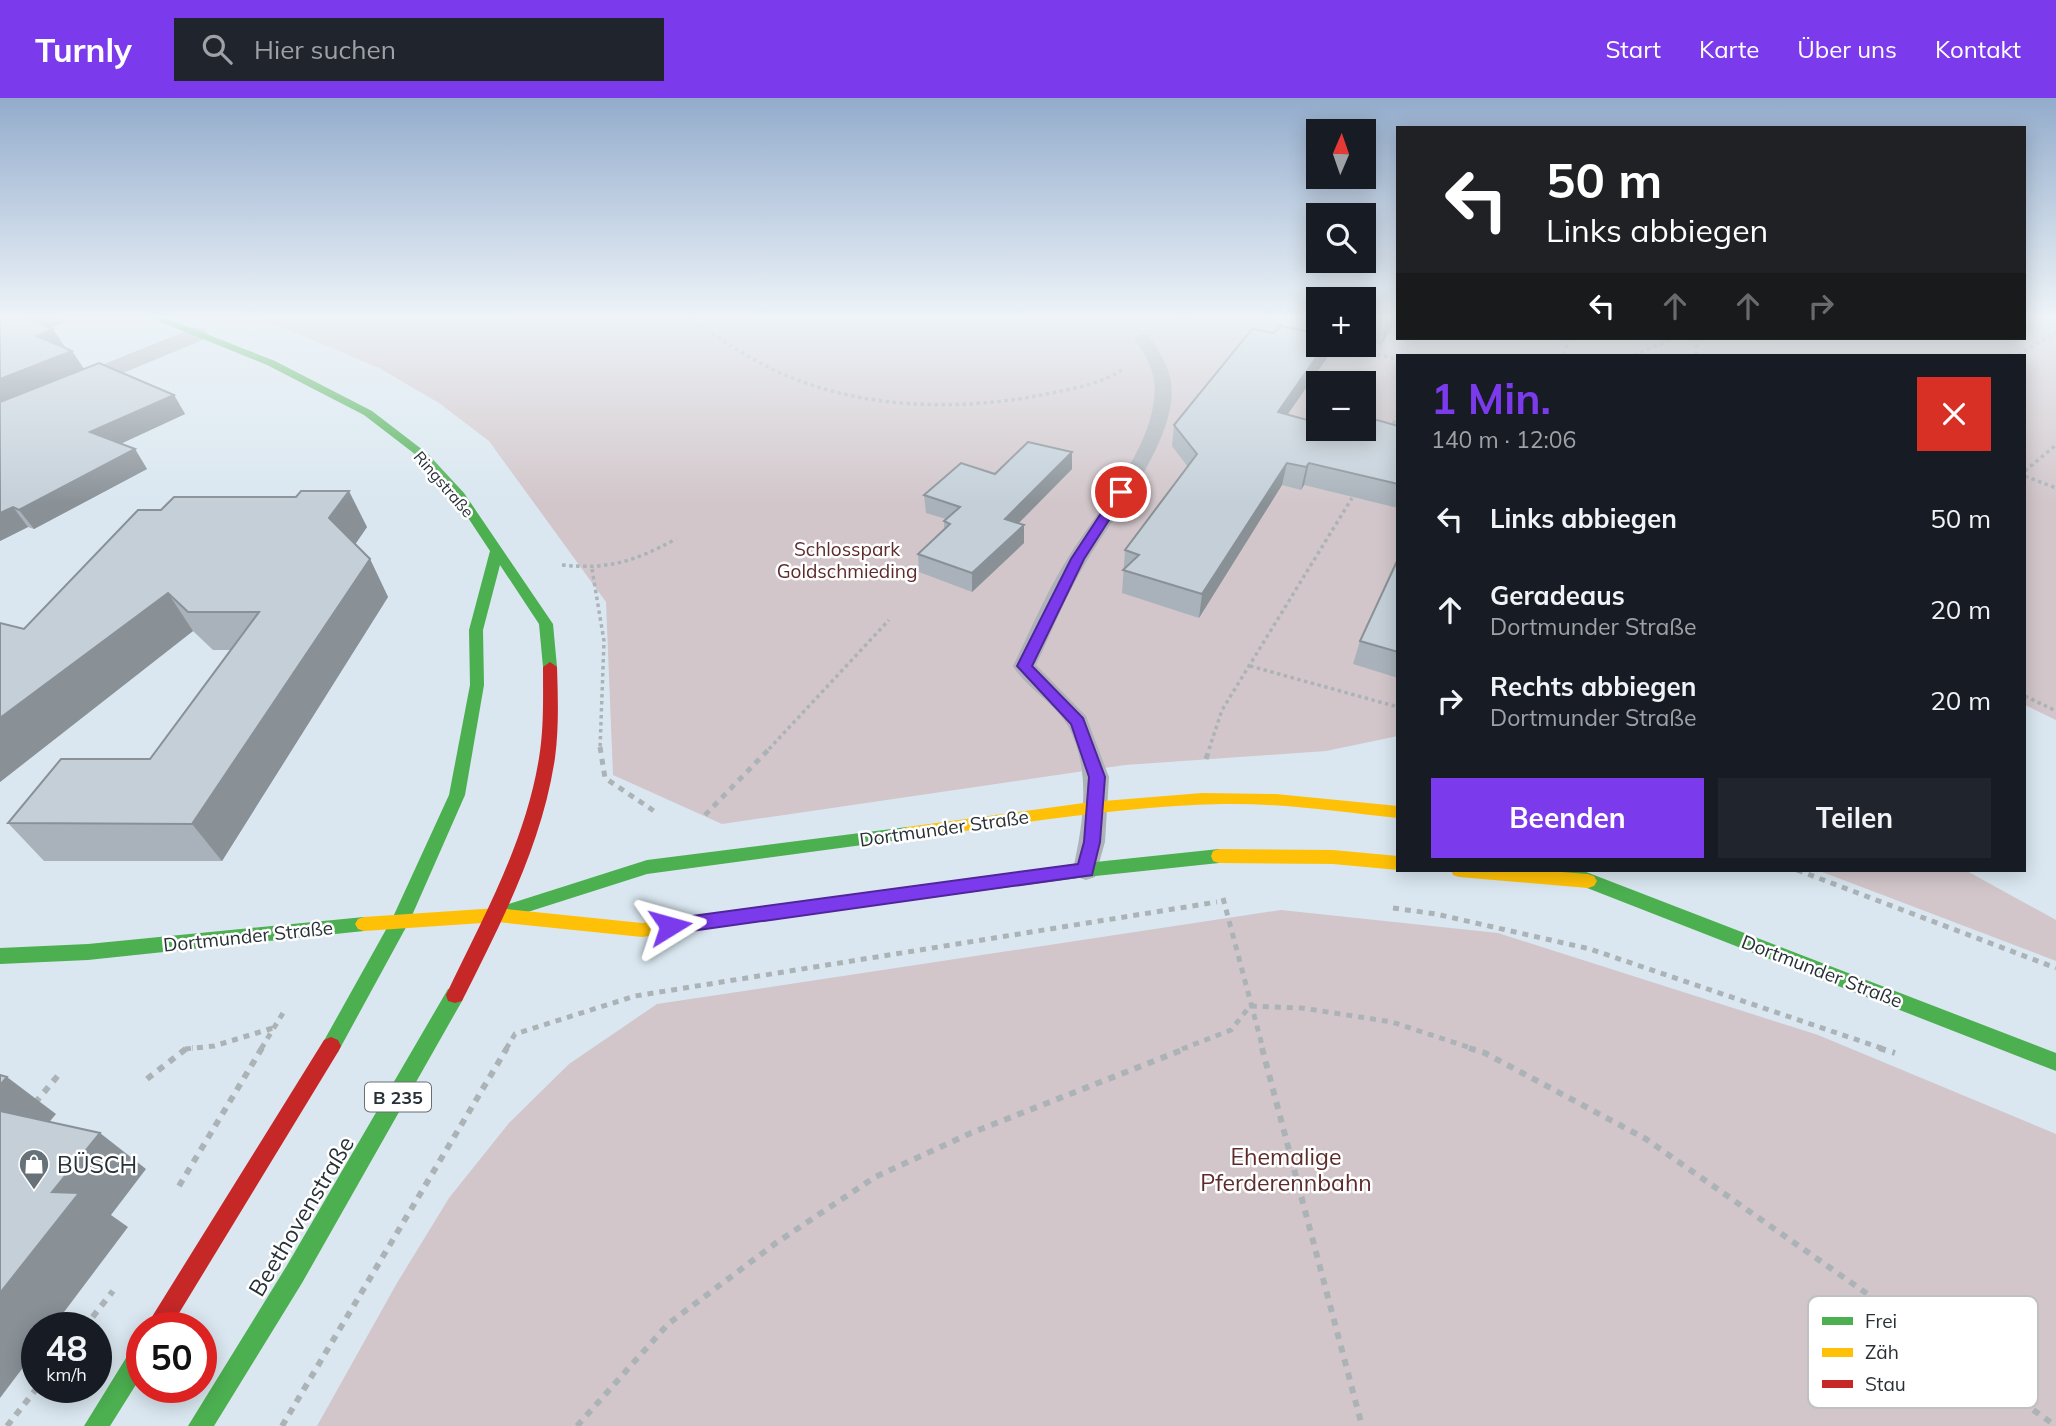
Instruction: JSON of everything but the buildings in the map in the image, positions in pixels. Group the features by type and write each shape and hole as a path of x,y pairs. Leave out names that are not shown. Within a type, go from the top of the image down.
{"main road":[{"name":"Ringstraße","path":"304,380 368,413 424,456 460,496 546,624 552,695 546,777 526,844 496,915"},
{"path":"167,1312 349,1018 401,920 457,795 477,685 476,630 497,550"},
{"name":"Dortmunder Straße","path":"496,915 647,867 1096,808 1205,799 1328,803 1396,811"},
{"name":"Dortmunder Straße","path":"0,956 88,952 401,920 496,915 642,930 1086,870 1215,856 1333,857 1396,863"},
{"name":"Dortmunder Straße","path":"1520,872 1582,874 2056,1062"},
{"name":"Beethovenstraße","path":"200,1426 293,1275 439,1026 496,915"},
{"path":"96,1426 126,1378"}],"street":[{"path":"0,416 86,380"}],"lane":[{"path":"1086,870 1096,808 1097,777 1078,722 1024,666 1077,559 1136,469 1150,440 1163,385 1161,380"},
{"path":"1052,814 1097,777"}],"path":[{"path":"805,380 838,392 881,400 994,404 1099,380"},
{"path":"1388,435 1396,419"},
{"path":"2026,472 2056,445"},
{"path":"2026,473 2056,488"},
{"path":"1205,763 1222,710 1352,498"},
{"path":"562,565 592,569 631,563 676,539"},
{"path":"592,569 604,641 599,743 605,778 654,811"},
{"path":"703,817 830,686 889,620"},
{"path":"1250,666 1396,706"},
{"path":"2026,696 2056,711"},
{"path":"1802,872 2056,968"},
{"path":"282,1426 515,1034 635,996 1234,900"},
{"path":"1224,901 1362,1426"},
{"path":"1381,907 1436,914 1590,949 1864,1041"},
{"path":"1250,1006 1302,1008 1392,1022 1485,1053 1646,1139 1870,1296"},
{"path":"577,1426 668,1324 776,1243 875,1177 971,1133 1231,1030 1250,1006"},
{"path":"178,1189 283,1013"},
{"path":"147,1079 187,1048 214,1046 274,1028"},
{"path":"29,1110 61,1072"},
{"path":"96,1312 114,1289"},
{"path":"7,1426 25,1403"},
{"path":"2030,1408 2056,1426"}],"green space":[{"name":"Schlosspark Goldschmieding","path":"400,380 1306,380 1306,441 1376,441 1376,380 1396,380 1396,736 1326,751 1125,765 722,824 613,775 606,602 489,441 439,403"},
{"name":"Schlosspark Goldschmieding","path":"2026,380 2056,380 2056,720 2026,705"},
{"path":"1822,872 1969,872 2056,920 2056,961"},
{"name":"Ehemalige Pferderennbahn","path":"1281,910 1498,933 1818,1035 2056,1134 2056,1426 317,1426 397,1283 449,1198 509,1123 569,1064 657,1004"}],"traffic: fast":[{"path":"304,380 368,413 424,456 460,496 546,624 550,667"},
{"path":"331,1046 401,920 457,795 477,685 476,630 497,550"},
{"path":"512,910 647,867 907,833"},
{"path":"831,904 1086,870 1219,856"},
{"path":"1570,872 2056,1062"},
{"path":"0,956 88,952 364,924"},
{"path":"200,1426 294,1275 455,995"},
{"path":"96,1426 126,1378"}],"traffic: slow":[{"path":"907,833 1091,809 1202,799 1276,800 1396,812"},
{"path":"1219,856 1333,857 1396,863"},
{"path":"1482,872 1588,881"},
{"path":"364,924 497,915 642,930 831,904"}],"traffic: jam":[{"path":"455,995 512,877 539,797 547,756 551,713 550,667"},
{"path":"167,1312 331,1046"}],"place":[{"name":"BÜSCH","path":"34,1191"}],"route":[{"path":"670,926 1086,870 1092,842 1097,777 1078,722 1024,666 1077,559 1121,492"}]}
